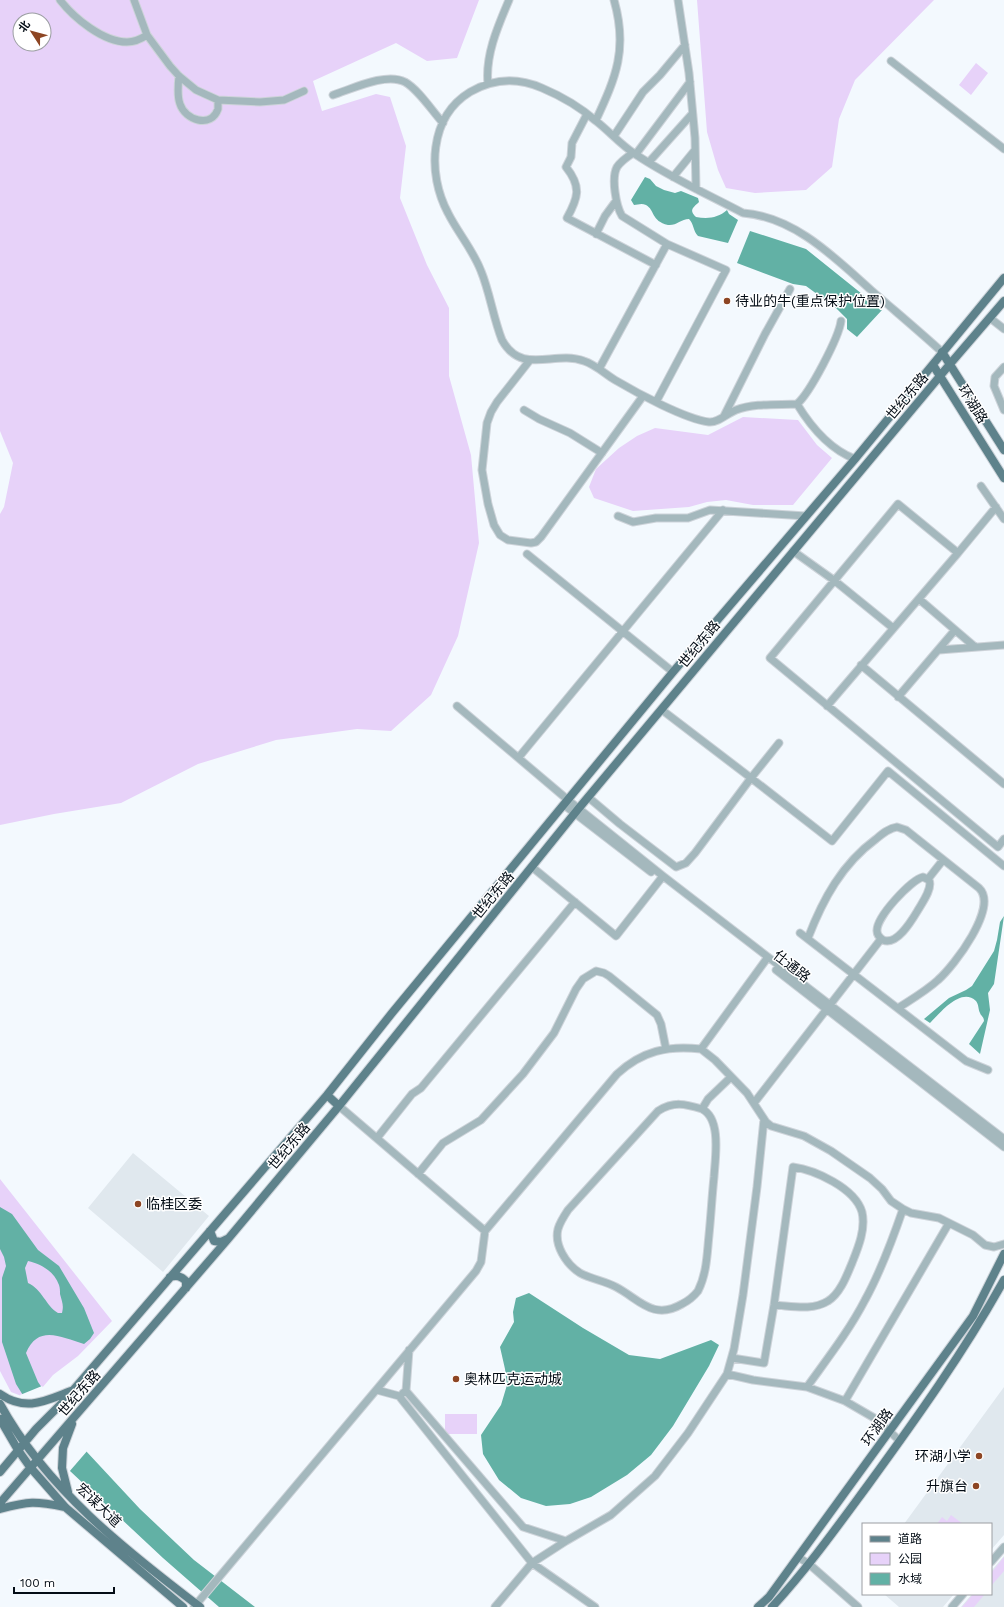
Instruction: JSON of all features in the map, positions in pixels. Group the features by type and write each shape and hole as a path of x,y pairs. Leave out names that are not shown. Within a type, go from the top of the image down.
{"main road":[{"name":"世纪东路","path":"0,1472 36,1429 63,1402 327,1095 397,1007 673,672 855,458 1004,278"},
{"name":"世纪东路","path":"0,1503 37,1458 72,1422 228,1239 339,1106 588,797 1004,301"},
{"name":"环湖路","path":"942,352 1004,450"},
{"name":"环湖路","path":"933,365 1004,478"},
{"path":"327,1095 339,1106"},
{"path":"210,1231 214,1241 221,1242 228,1239"},
{"name":"环湖路","path":"758,1607 768,1597 798,1557 891,1431 973,1316 1004,1254"},
{"path":"170,1277 177,1275 183,1277 186,1281 186,1288"},
{"name":"环湖路","path":"772,1607 809,1564 900,1441 977,1327 1004,1280"},
{"path":"0,1394 12,1402 31,1404 72,1391"},
{"name":"宏谋大道","path":"0,1404 37,1458 69,1495 110,1534 197,1606"},
{"name":"宏谋大道","path":"0,1419 30,1467 65,1507 183,1607"},
{"path":"69,1495 62,1468 63,1448 72,1422"},
{"path":"0,1509 29,1502 45,1503 65,1507"}],"street":[{"path":"60,0 86,25 111,40 128,42 147,35"},
{"path":"134,0 147,35 179,76 196,90 218,100 273,102 284,100 304,91"},
{"path":"488,84 487,70 489,57 508,0"},
{"path":"596,120 611,88 619,58 621,43 620,21 614,0"},
{"path":"678,0 690,82 695,138 696,189"},
{"path":"614,136 643,92 660,75 685,45"},
{"path":"891,61 1004,149"},
{"path":"179,76 178,95 180,104 188,116 196,120 210,119 218,109 218,100"},
{"path":"333,95 382,79 396,79 405,82 412,87 443,123"},
{"path":"841,321 833,342 816,377 797,404 751,407 736,410 713,422 706,422 680,413 643,396 627,388 585,361 571,358 530,360 519,358 508,349 499,334 490,298 478,264 474,255 448,214 443,202 434,167 436,146 443,123 452,108 461,98 482,86 503,80 516,80 528,83 576,106 596,120 635,154 673,177 744,213 754,214 783,224 819,245 942,352"},
{"path":"656,402 726,270 668,244 622,216 618,210 616,201 615,172 626,157 635,154 690,82"},
{"path":"587,114 572,143 571,157 566,167 572,174 577,193 574,205 566,218 656,265"},
{"path":"649,162 692,114"},
{"path":"673,177 695,150"},
{"path":"596,234 605,216 616,201"},
{"path":"599,369 668,244"},
{"path":"724,416 790,288"},
{"path":"990,318 1004,329"},
{"path":"530,360 497,402 487,423 482,470 484,487 492,520 500,536 517,542 531,543 538,540 643,396"},
{"path":"1004,367 995,377 994,386 1004,410"},
{"path":"797,404 806,420 819,434 844,454 855,458"},
{"path":"524,410 539,419 570,433 602,454"},
{"path":"981,486 1004,519"},
{"path":"958,553 898,504 770,658 998,847 1004,839"},
{"path":"827,706 996,507"},
{"path":"618,516 633,522 656,518 688,518 710,510 723,510 806,516"},
{"path":"519,757 723,510"},
{"path":"793,551 835,581 893,628"},
{"path":"527,554 673,672"},
{"path":"919,599 975,647"},
{"path":"898,697 955,630"},
{"path":"939,650 1004,645"},
{"path":"861,665 1004,784"},
{"name":"仕通路","path":"457,706 519,757 577,811 1004,1147"},
{"path":"662,710 832,841 888,771 1004,866"},
{"path":"588,797 620,824 676,867 686,864 779,743"},
{"path":"808,938 824,900 843,872 863,849 885,832 895,827 902,828 982,892 985,900 982,914 962,951 934,984 898,1008"},
{"path":"928,879 943,860"},
{"path":"532,867 616,936 662,878"},
{"path":"923,876 928,879 930,886 910,923 895,939 887,941 881,939 877,934 877,926 889,907 919,878 923,876"},
{"path":"377,1138 412,1094 421,1088 575,902"},
{"path":"800,933 966,1061 988,1070"},
{"path":"754,1103 881,939"},
{"path":"701,1049 766,959"},
{"path":"418,1174 445,1141 481,1120 523,1074 554,1033 580,982 591,973 600,972 609,976 657,1015 661,1024 666,1049"},
{"name":"仕通路","path":"828,1007 1004,1139"},
{"path":"197,1606 476,1271 481,1262 485,1231 617,1074 645,1054 666,1049 701,1049 715,1060 747,1092 764,1119 771,1126 804,1136 831,1151 870,1178 882,1189 891,1201 903,1209 939,1218 973,1235 985,1245 994,1246 1004,1244"},
{"path":"702,1109 708,1099 731,1077"},
{"path":"673,1104 686,1105 702,1109 709,1114 713,1123 716,1152 706,1268 697,1292 687,1302 677,1307 656,1310 639,1303 615,1287 595,1280 580,1273 572,1267 564,1258 560,1248 558,1229 568,1210 658,1111 673,1104"},
{"path":"339,1106 485,1231"},
{"path":"495,1607 532,1563 566,1541 611,1516 655,1476 688,1433 727,1374 732,1358 744,1288 764,1119"},
{"path":"732,1358 764,1364 774,1305 793,1166 806,1168 821,1174 837,1185 858,1204 862,1213 860,1242 849,1271 834,1297 816,1307 774,1305"},
{"path":"807,1387 838,1344 864,1302 891,1244 903,1209"},
{"path":"845,1401 949,1223"},
{"path":"409,1350 406,1391 523,1527 566,1541"},
{"path":"727,1374 753,1380 807,1387 845,1401 876,1419 891,1431 900,1441"},
{"path":"377,1390 399,1396 532,1563 595,1607"},
{"path":"399,1396 406,1391"},
{"path":"992,1561 1004,1547"},
{"path":"798,1557 809,1564 858,1607"},
{"path":"952,1607 962,1595"}],"shaded area":[{"path":"133,1153 209,1216 163,1272 88,1208"},
{"name":"环湖小学","path":"1004,1387 1004,1535 992,1549 992,1523 905,1523"},
{"path":"1004,1556 1004,1607 961,1607 971,1595 992,1595 992,1570"},
{"path":"885,1595 953,1595 943,1607 899,1607"}],"green space":[{"path":"0,0 479,0 457,58 427,61 396,43 313,81 322,111 376,94 390,97 406,146 400,198 427,265 449,308 449,376 471,455 479,543 458,636 431,695 391,731 357,729 276,740 198,764 121,803 0,825 0,514 4,507 13,463 0,431"},
{"path":"697,0 934,0 855,80 839,119 832,167 806,190 755,193 726,188 718,170 707,132"},
{"path":"976,63 988,73 971,95 959,85"},
{"path":"743,417 798,420 817,445 832,458 793,505 753,505 726,500 707,502 689,507 633,511 594,498 589,487 596,469 619,448 637,436 655,428 708,435"},
{"path":"0,1179 112,1321 78,1356 53,1375 42,1388 24,1397 11,1392 0,1371"},
{"path":"445,1414 477,1414 477,1434 445,1434"},
{"path":"951,1515 962,1523 938,1523 942,1517 947,1521"},
{"path":"1004,1557 1004,1571 992,1585 992,1572"},
{"path":"972,1595 984,1595 974,1607 962,1607"}],"water":[{"path":"645,177 650,179 656,186 664,190 675,193 681,191 698,198 699,202 692,210 696,217 713,217 720,215 727,210 729,214 738,220 728,243 698,236 689,219 668,225 659,221 646,205 634,205 631,200"},
{"path":"750,231 806,249 882,310 857,337 847,329 847,319 836,308 806,286 793,284 737,263"},
{"path":"1004,916 994,984 988,993 990,1010 980,1054 969,1044 984,1020 979,1012 977,1002 970,997 957,999 945,1008 930,1023 924,1019 949,998 972,986 994,951 1000,922"},
{"path":"0,1207 12,1214 38,1250 59,1266 84,1308 94,1333 84,1344 59,1336 44,1336 37,1338 31,1344 26,1353 38,1382 86,1451 140,1509 194,1560 255,1607 219,1607 163,1558 70,1471 16,1384 2,1342 2,1278 6,1266 0,1249","holes":["28,1261 42,1266 57,1280 63,1308 62,1313 58,1313 54,1310 37,1289 28,1283 25,1268"]},
{"path":"529,1293 583,1328 629,1355 660,1359 711,1340 719,1345 709,1366 673,1426 651,1455 627,1475 591,1497 570,1504 546,1506 521,1498 499,1480 483,1454 481,1435 501,1405 507,1385 500,1347 514,1322 513,1312 516,1298"}],"pier":[{"path":"42,1386 88,1450 69,1472 20,1395"}],"place":[{"name":"待业的牛(重点保护位置)","path":"727,301"},
{"name":"临桂区委","path":"138,1204"},
{"name":"奥林匹克运动城","path":"456,1379"},
{"name":"环湖小学","path":"979,1456"},
{"name":"升旗台","path":"976,1486"}]}
